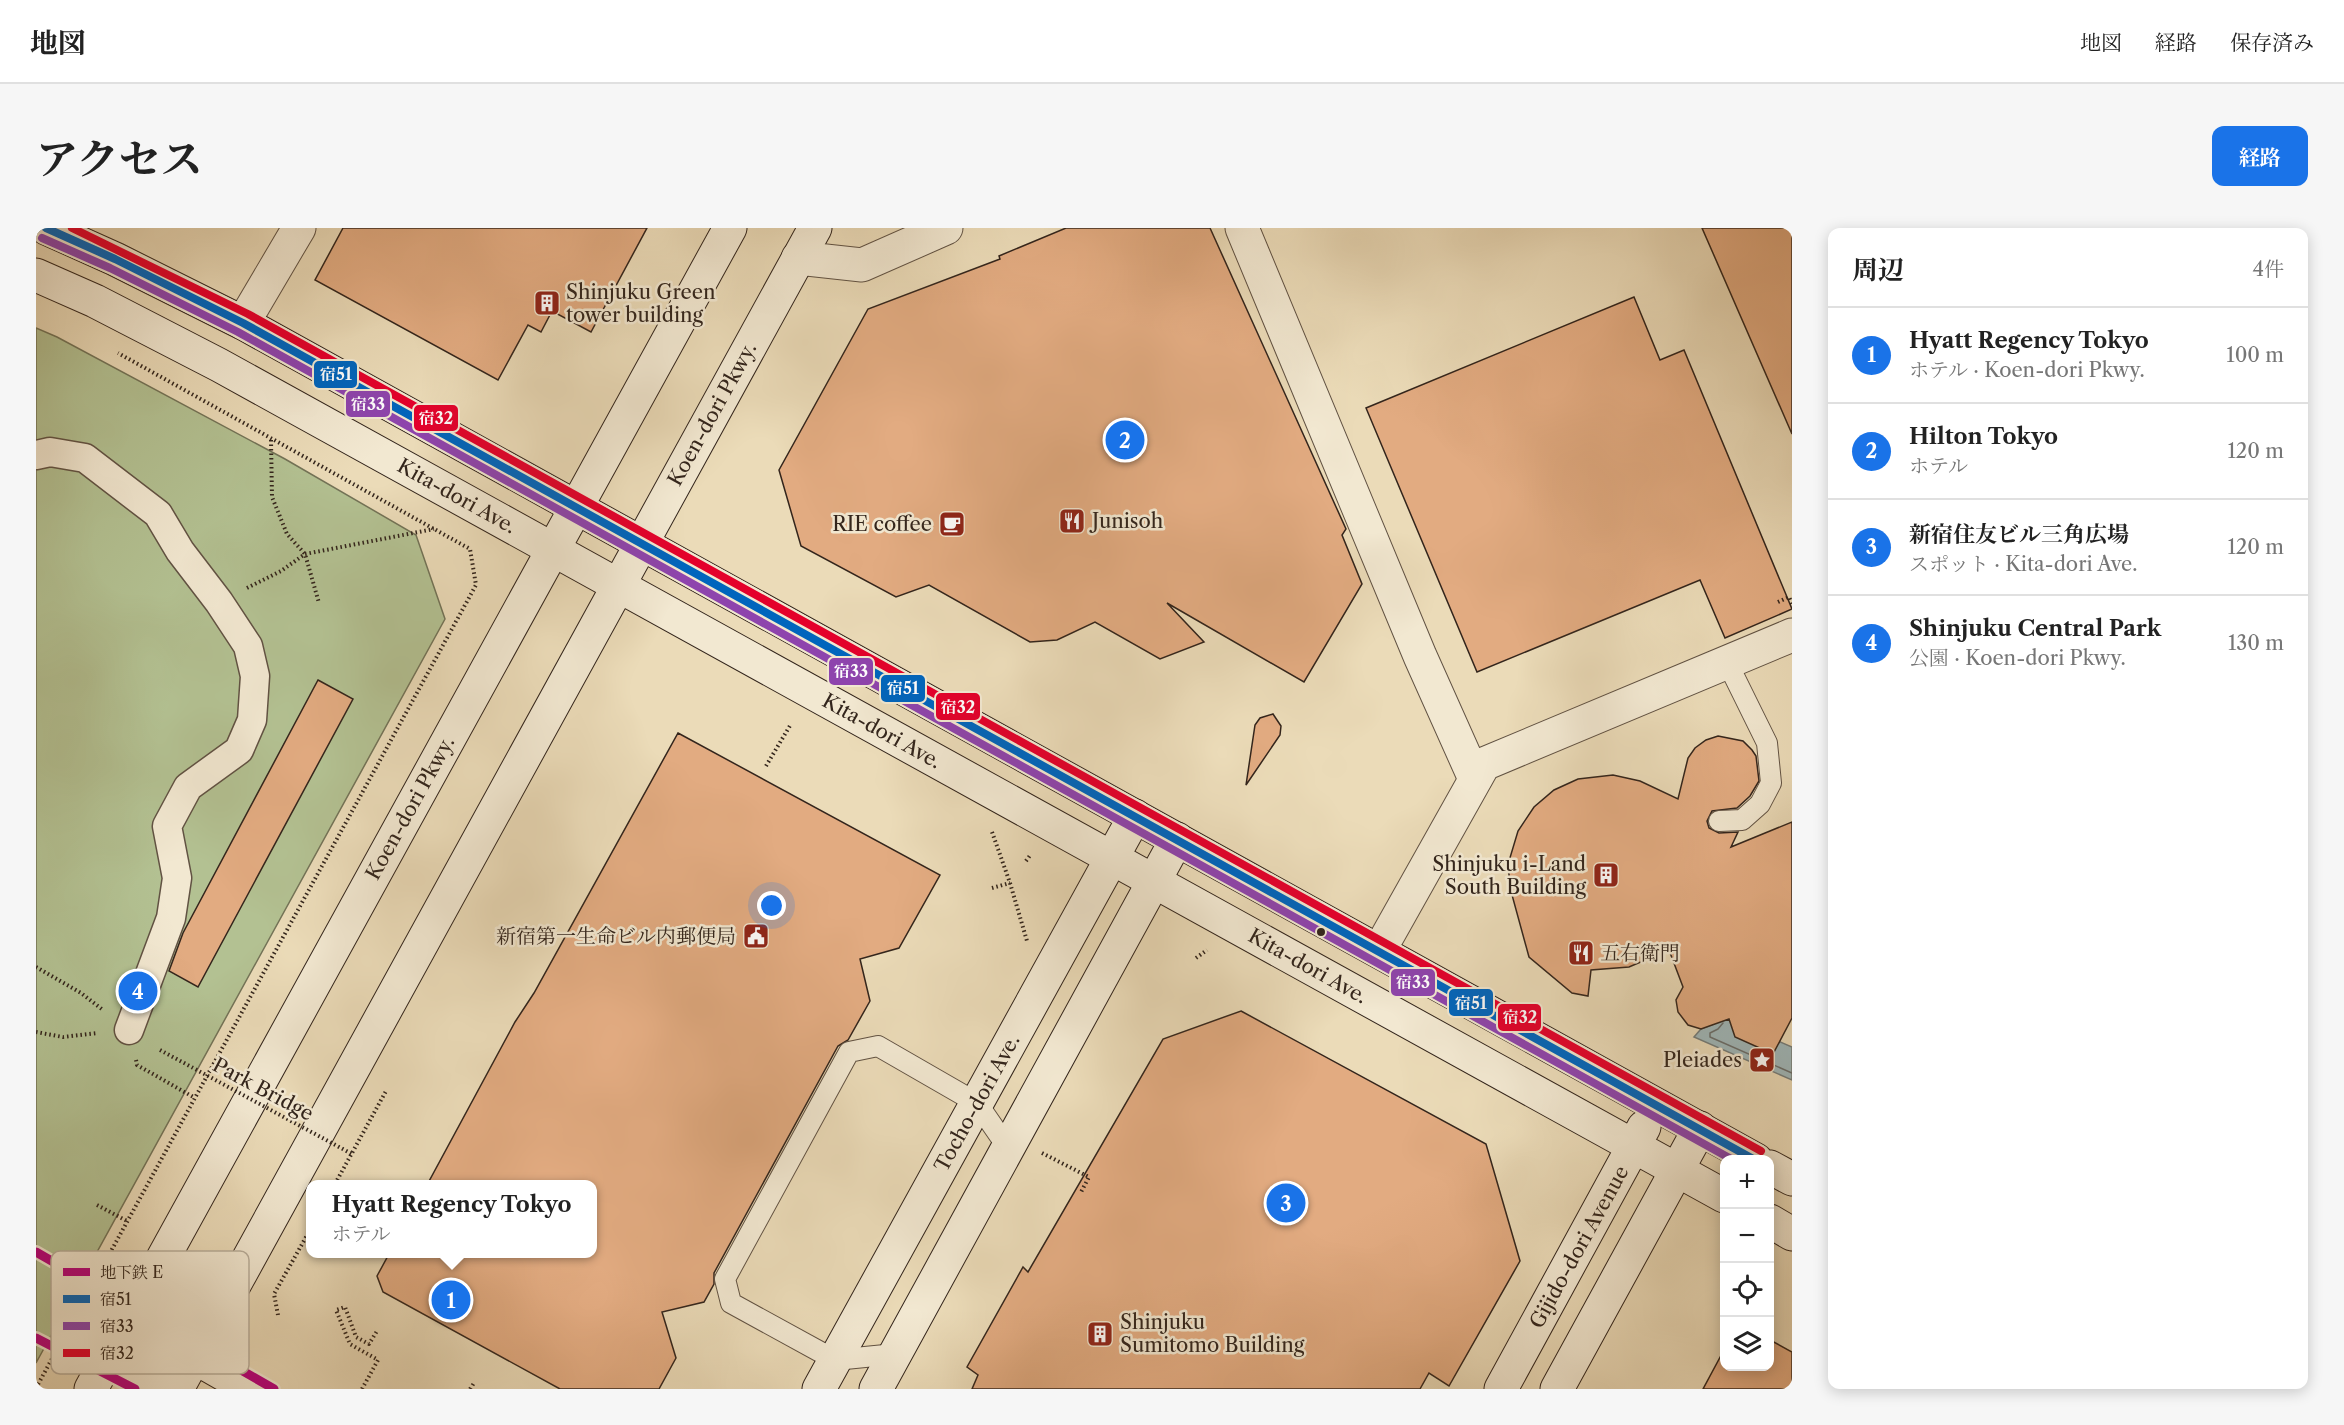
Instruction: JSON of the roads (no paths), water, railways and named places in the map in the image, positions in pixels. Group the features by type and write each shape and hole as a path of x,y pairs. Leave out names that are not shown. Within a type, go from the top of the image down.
{"main road":[{"path":"46,228 116,259 243,323 1747,1155"},
{"path":"243,323 299,228"},
{"name":"Koen-dori Pkwy.","path":"167,1251 730,228"},
{"name":"Koen-dori Pkwy.","path":"249,1259 815,228"},
{"path":"798,258 862,265 946,228"},
{"path":"1242,228 1415,645 1475,779"},
{"name":"Kita-dori Ave.","path":"36,275 95,301 219,365 1720,1193"},
{"path":"1379,951 1484,764 1727,662 1787,622"},
{"name":"Tocho-dori Ave.","path":"819,1389 1135,816"},
{"path":"876,1389 895,1354 1023,1149 1154,882 1178,839"},
{"name":"Gijido-dori Avenue","path":"1501,1389 1657,1104"},
{"path":"1557,1389 1700,1128"},
{"path":"1774,1169 1792,1179"},
{"path":"1774,1223 1792,1234"},
{"name":"Koen-dori Pkwy.","path":"91,1389 99,1374"},
{"path":"136,1374 162,1389"},
{"name":"Koen-dori Pkwy.","path":"177,1389 185,1374"},
{"path":"224,1374 250,1389"}],"street":[{"path":"36,455 50,452 86,458 158,514 180,551 219,602 248,646 255,676 252,720 239,750 188,787 167,826 177,878 171,918 129,1030"}],"lane":[{"path":"1719,821 1742,820 1760,804 1771,783 1767,743 1727,662"},
{"path":"895,1354 835,1360 731,1303 725,1279 849,1052 878,1046 977,1103 1023,1149"}],"water":[{"path":"1697,954 1771,1038 1792,1047 1792,1080 1694,1037 1701,1029 1714,1024"}],"metro line":[{"name":"E","path":"36,1252 51,1261"},
{"name":"E","path":"36,1338 51,1346"},
{"name":"E","path":"106,1374 135,1389"},
{"name":"E","path":"248,1374 274,1389"}],"place":[{"name":"Shinjuku Green tower building","path":"547,303"},
{"name":"Hilton Tokyo","path":"1125,440"},
{"name":"Junisoh","path":"1072,521"},
{"name":"RIE coffee","path":"952,524"},
{"name":"Shinjuku i-Land South Building","path":"1606,875"},
{"name":"新宿第一生命ビル内郵便局","path":"756,936"},
{"name":"五右衛門","path":"1581,953"},
{"name":"Shinjuku Central Park","path":"138,991"},
{"name":"Pleiades","path":"1762,1060"},
{"name":"新宿住友ビル三角広場","path":"1286,1203"},
{"name":"Hyatt Regency Tokyo","path":"451,1300"},
{"name":"Shinjuku Sumitomo Building","path":"1100,1334"}]}
